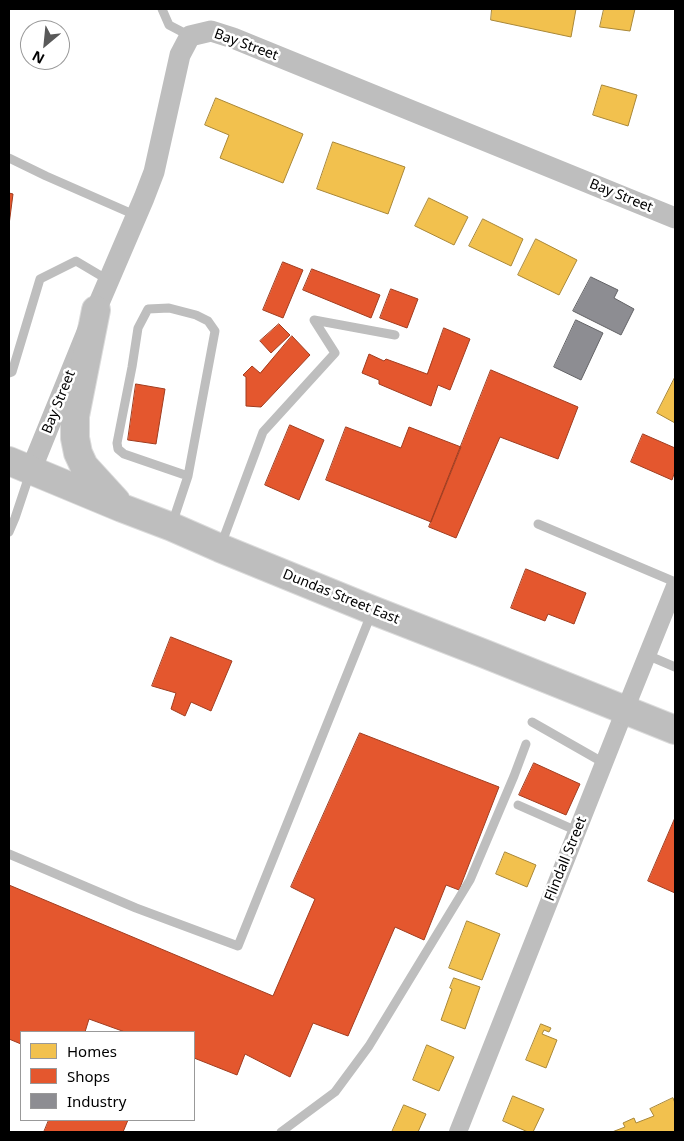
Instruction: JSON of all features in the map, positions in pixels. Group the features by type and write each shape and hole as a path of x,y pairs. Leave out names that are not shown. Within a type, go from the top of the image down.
{"main road":[{"path":"96,310 76,416 74,438 84,466 122,508"},
{"name":"Dundas Street East","path":"20,466 122,508 172,526 220,548 372,610 675,730"}],"street":[{"name":"Bay Street","path":"20,466 96,310 144,198 154,172 180,55 190,36 211,31 233,38 675,218"},
{"name":"Flindall Street","path":"458,1132 675,586"}],"lane":[{"path":"162,9 169,25 190,36"},
{"path":"9,158 135,216"},
{"path":"9,373 12,372 40,279 76,260 108,280"},
{"path":"172,526 188,476 215,331 208,321 196,315 169,308 148,309 138,328 117,443 118,449 124,454 188,476"},
{"path":"220,548 263,432 336,353 314,320 395,335"},
{"path":"9,532 15,518 20,466"},
{"path":"538,524 675,582"},
{"path":"9,854 136,908 238,946 372,610"},
{"path":"647,655 675,667"},
{"path":"532,722 604,764"},
{"path":"281,1132 335,1092 369,1046 470,880 526,744"},
{"path":"518,804 577,831"}],"building: Homes":[{"path":"492,9 576,9 571,37 491,20"},
{"path":"604,9 635,9 630,31 600,27"},
{"path":"602,85 637,95 628,126 593,115"},
{"path":"216,98 303,134 283,183 220,158 229,135 205,125"},
{"path":"333,142 405,167 388,214 317,189"},
{"path":"429,198 468,217 454,245 415,226"},
{"path":"483,219 523,239 511,266 469,246"},
{"path":"536,239 577,260 559,295 518,275"},
{"path":"675,377 675,423 657,413"},
{"path":"505,852 536,865 527,887 496,874"},
{"path":"467,921 500,934 482,980 449,968"},
{"path":"454,978 480,987 465,1029 441,1020"},
{"path":"541,1024 551,1028 549,1032 544,1030 542,1034 557,1040 546,1068 526,1060"},
{"path":"427,1045 454,1057 439,1091 413,1080"},
{"path":"513,1096 544,1109 533,1132 528,1132 503,1121"},
{"path":"673,1098 675,1103 675,1132 612,1132 625,1127 623,1123 634,1118 636,1123 654,1116 650,1109"},
{"path":"404,1105 426,1114 418,1132 392,1132"}],"building: Shops":[{"path":"9,193 13,194 9,225"},
{"path":"283,262 303,270 283,318 263,310"},
{"path":"312,269 380,295 371,318 303,290"},
{"path":"391,289 418,299 407,328 380,318"},
{"path":"279,324 290,335 271,353 260,341"},
{"path":"444,328 470,339 450,390 438,385 431,406 379,384 379,380 362,373 369,354 384,361 386,359 427,374"},
{"path":"292,336 310,355 261,407 246,406 246,377 243,375 252,366 260,373"},
{"path":"491,370 578,407 558,459 500,437 456,538 429,527"},
{"path":"136,384 165,389 156,444 128,440"},
{"path":"290,425 324,440 299,500 265,485"},
{"path":"346,427 401,448 409,427 461,447 431,522 326,480"},
{"path":"643,434 675,448 675,471 672,480 631,462"},
{"path":"526,569 586,593 574,624 548,614 545,621 511,608"},
{"path":"171,637 232,661 211,711 191,702 185,716 171,709 176,693 152,686"},
{"path":"360,733 499,787 459,890 446,885 424,940 395,927 348,1036 313,1023 290,1077 245,1054 237,1075 195,1058 195,1031 122,1031 89,1019 85,1031 20,1031 20,1044 9,1039 9,885 273,996 315,899 291,887"},
{"path":"534,763 580,784 566,815 519,795"},
{"path":"675,818 675,893 648,881"},
{"path":"49,1121 128,1121 123,1132 44,1132"}],"building: Industry":[{"path":"591,277 618,290 614,298 634,309 621,335 573,311"},
{"path":"576,320 603,333 581,380 554,367"}]}
